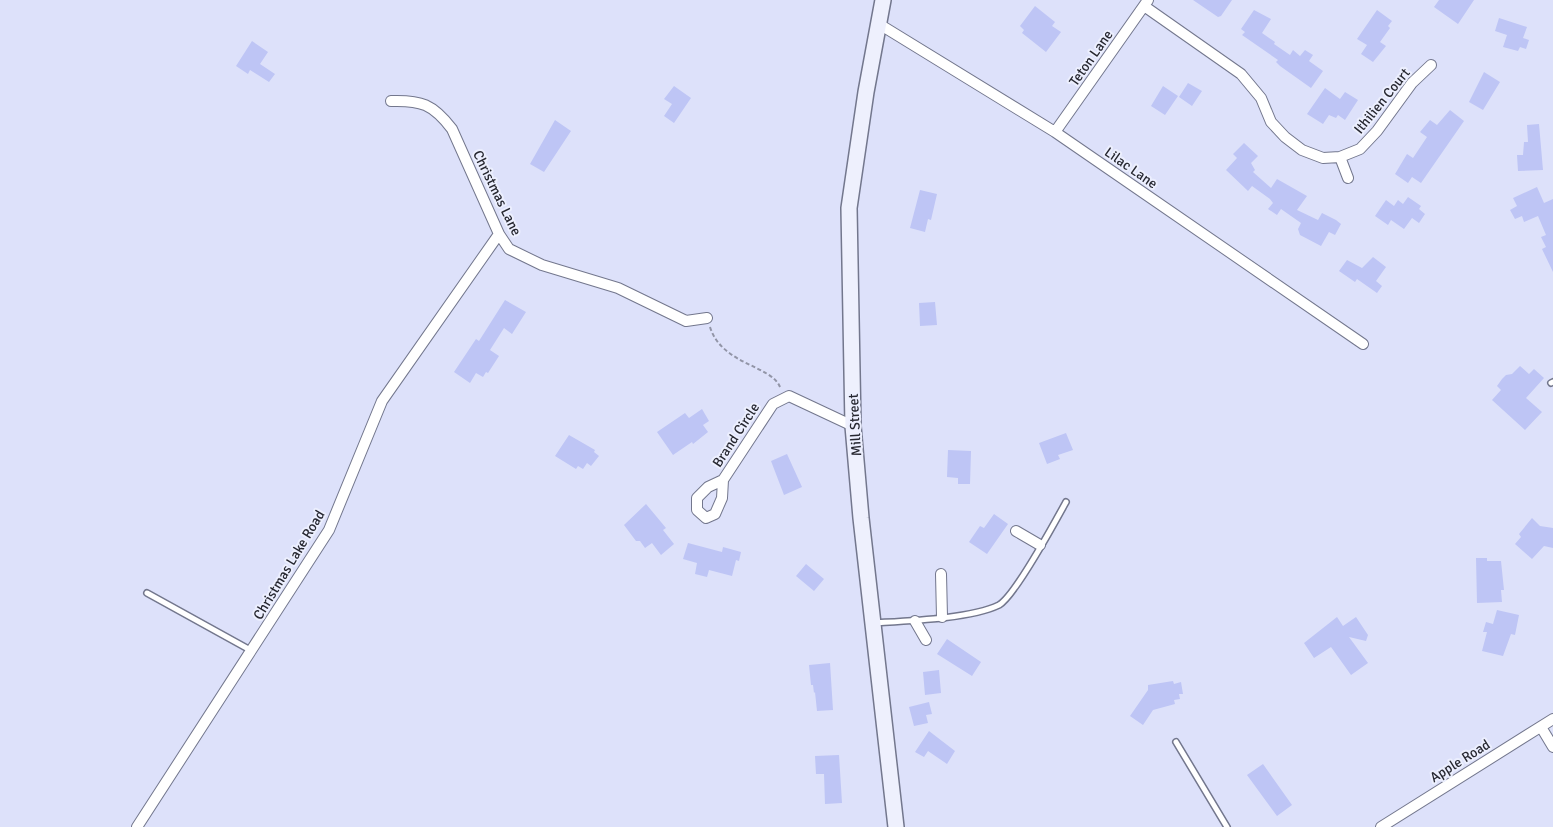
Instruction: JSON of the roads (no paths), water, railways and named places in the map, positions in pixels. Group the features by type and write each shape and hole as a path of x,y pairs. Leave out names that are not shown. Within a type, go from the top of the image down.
{"main road":[{"name":"Mill Street","path":"883,0 866,92 849,208 854,426 873,623 896,827"}],"street":[{"name":"Teton Lane","path":"1055,132 1146,3"},
{"name":"Ithilien Court","path":"1146,3 1241,74 1261,98 1271,122 1285,137 1309,152 1323,158 1340,157 1360,150 1377,131 1412,83 1431,65"},
{"name":"Lilac Lane","path":"879,24 1055,132 1362,344"},
{"name":"Christmas Lane","path":"391,102 410,101 426,104 441,115 455,137 499,234 509,249 542,265 618,288 686,321 707,318"},
{"path":"1340,157 1348,178"},
{"name":"Christmas Lake Road","path":"137,827 252,651 328,530 382,401 499,234"},
{"name":"Brand Circle","path":"723,480 773,404 789,396 854,426"},
{"path":"1016,531 1040,545"},
{"path":"941,574 942,617"},
{"path":"914,621 926,640"},
{"name":"Apple Road","path":"1381,827 1553,718"},
{"path":"1541,727 1553,748"}],"lane":[{"path":"873,623 914,621 942,617 1000,604 1014,589 1066,502"},
{"path":"146,593 252,651"},
{"path":"1176,742 1227,827"}]}
